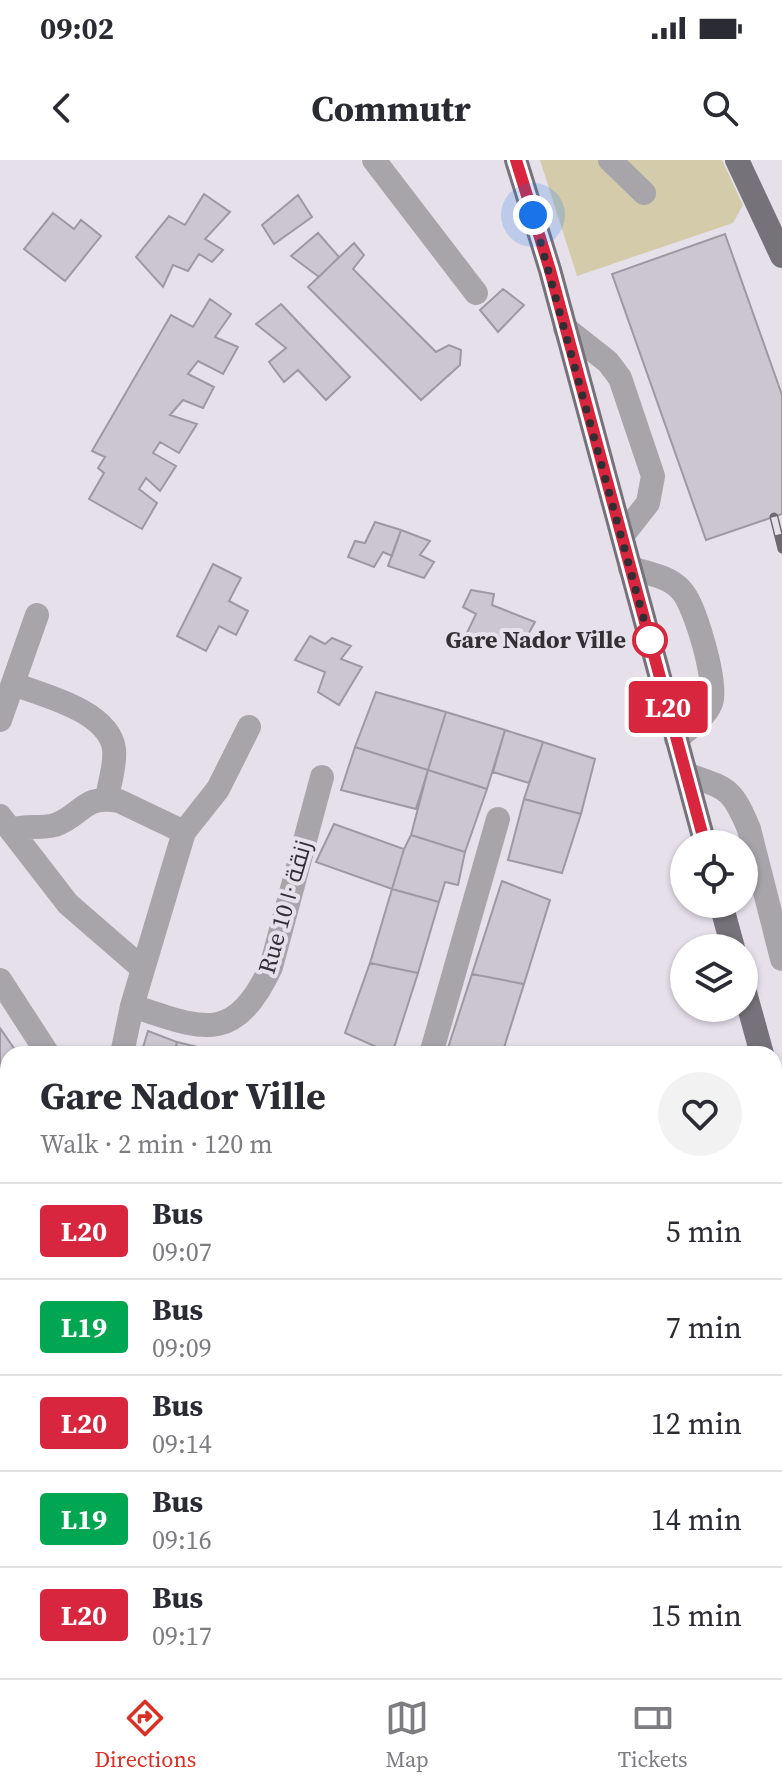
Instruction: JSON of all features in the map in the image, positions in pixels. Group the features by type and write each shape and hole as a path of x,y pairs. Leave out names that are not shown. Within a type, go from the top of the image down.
{"main road":[{"path":"516,160 565,328 701,830"},
{"path":"737,160 782,256"},
{"path":"753,1022 760,1046"}],"street":[{"path":"374,160 476,293"},
{"path":"610,160 644,193"},
{"path":"565,328 608,362 620,378 653,476 648,503 622,536"},
{"path":"630,568 663,578 680,588 691,603 713,689 711,704 697,722 676,739"},
{"path":"0,720 37,615"},
{"path":"13,684 67,704 102,725 114,750 107,799"},
{"path":"124,1046 132,1006 184,832 218,789 249,727"},
{"path":"686,774 724,787 741,809 749,829 782,959"},
{"name":"Rue 10 زنقة ١٠","path":"132,1006 198,1027 224,1024 241,1012 264,982 271,967 322,777"},
{"path":"5,823 53,826 91,801 107,799 119,801 184,832"},
{"path":"433,1046 498,819"},
{"path":"5,823 68,904 143,969"},
{"path":"0,980 43,1046"}],"shaded area":[{"path":"540,160 722,160 743,205 733,223 577,276"}],"building":[{"path":"204,194 230,212 205,239 223,250 212,262 199,254 188,271 173,265 163,287 136,257 169,216 185,225"},
{"path":"298,195 312,217 274,244 262,225"},
{"path":"53,213 74,229 81,220 101,236 65,281 24,249"},
{"path":"318,233 339,257 319,277 291,256"},
{"path":"725,234 782,395 782,514 706,540 612,274"},
{"path":"354,243 364,255 353,269 436,352 449,345 461,350 460,365 421,400 308,287"},
{"path":"503,289 524,305 498,332 480,310"},
{"path":"210,299 231,314 215,337 238,347 223,374 198,361 188,374 214,387 203,408 183,400 170,415 197,424 179,453 160,442 153,453 176,466 160,491 146,478 139,489 157,503 142,529 89,499 104,473 98,468 105,457 92,451 171,315 193,327"},
{"path":"281,304 350,377 326,400 298,370 284,382 269,362 286,348 256,324"},
{"path":"375,522 401,530 392,556 383,552 374,567 348,557 355,541 365,543"},
{"path":"401,530 430,541 420,555 434,562 424,578 388,566"},
{"path":"213,564 241,578 229,601 248,611 236,635 219,626 206,651 177,636"},
{"path":"471,590 494,594 492,605 535,622 526,638 516,632 512,647 465,637 476,614 463,607"},
{"path":"310,636 325,644 332,638 351,646 341,659 362,667 339,705 318,692 325,672 295,660"},
{"path":"376,692 446,712 428,770 355,747"},
{"path":"446,712 505,730 487,789 428,770"},
{"path":"505,730 543,742 529,783 493,772"},
{"path":"543,742 595,759 581,814 524,799"},
{"path":"355,747 428,770 416,809 341,790"},
{"path":"428,770 487,789 465,852 411,835"},
{"path":"524,799 581,814 562,873 508,860"},
{"path":"334,824 404,849 392,889 316,862"},
{"path":"411,835 465,852 458,885 445,882 439,902 392,889"},
{"path":"502,881 550,900 524,984 472,974"},
{"path":"392,889 439,902 418,973 370,963"},
{"path":"370,963 418,973 395,1046 374,1046 345,1033"},
{"path":"472,974 524,984 505,1046 449,1046"},
{"path":"0,1028 12,1046 0,1046"},
{"path":"148,1031 177,1042 176,1046 143,1046"}],"railway":[{"path":"774,517 782,549"}],"bus line":[{"name":"L20","path":"516,160 550,270 701,830"}],"place":[{"name":"Gare Nador Ville","path":"650,640"}],"route":[{"path":"533,215 653,653 650,640"}]}
